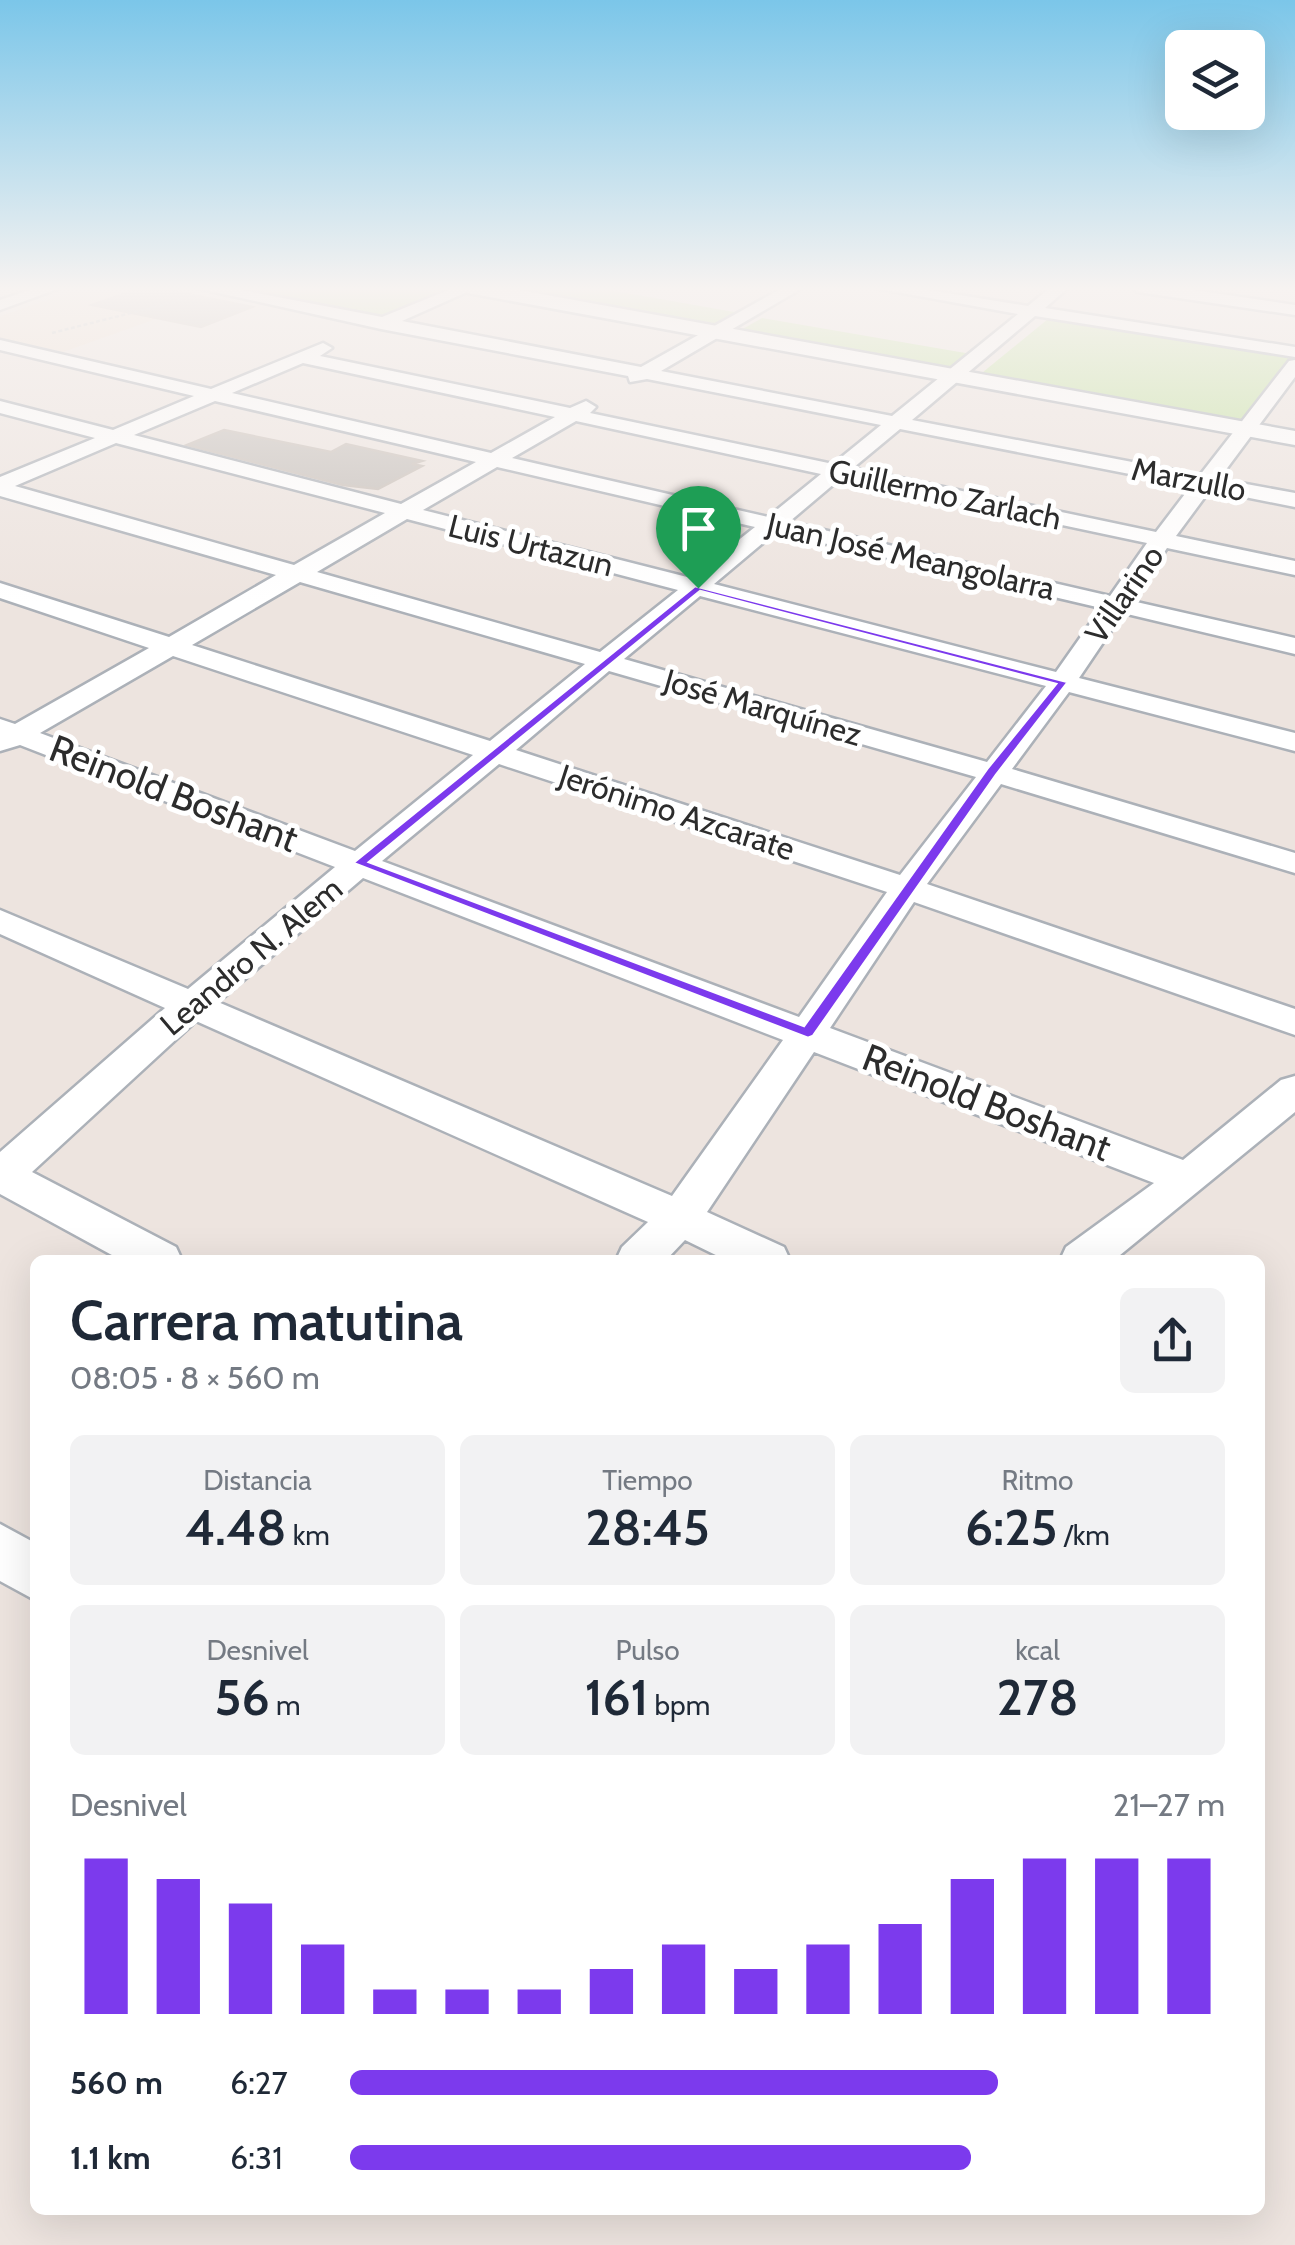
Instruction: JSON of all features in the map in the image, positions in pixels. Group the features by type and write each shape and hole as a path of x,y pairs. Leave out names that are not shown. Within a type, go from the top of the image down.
{"street":[{"name":"Juan José Meangolarra","path":"202,392 1295,646"},
{"path":"0,487 217,392"},
{"name":"Guillermo Zarlach","path":"469,392 1295,568"},
{"path":"6,736 613,392"},
{"name":"Marzullo","path":"743,392 1295,500"},
{"name":"Leandro N. Alem","path":"1,1174 190,1006 360,863 937,392"},
{"path":"1042,392 1295,438"},
{"name":"Villarino","path":"643,1255 680,1218 907,888 1062,682 1204,482 1244,429 1282,403"},
{"name":"Luis Urtazun","path":"0,407 1295,742"},
{"name":"José Marquínez","path":"0,487 1295,862"},
{"name":"Jerónimo Azcarate","path":"0,590 907,888 1295,1022"},
{"name":"Reinold Boshant","path":"6,736 360,863 1189,1180"},
{"path":"0,921 758,1255"},
{"path":"1089,1255 1189,1180 1295,1090"},
{"path":"1,1174 151,1255"},
{"path":"0,1550 30,1571"}],"green space":[{"path":"1059,392 1269,392 1245,425"}],"building":[{"path":"224,430 331,452 346,444 422,461 412,464 422,466 378,489 343,485 187,445"}],"route":[{"path":"698,588 1062,682 907,888 808,1033 360,863 698,588"}]}
